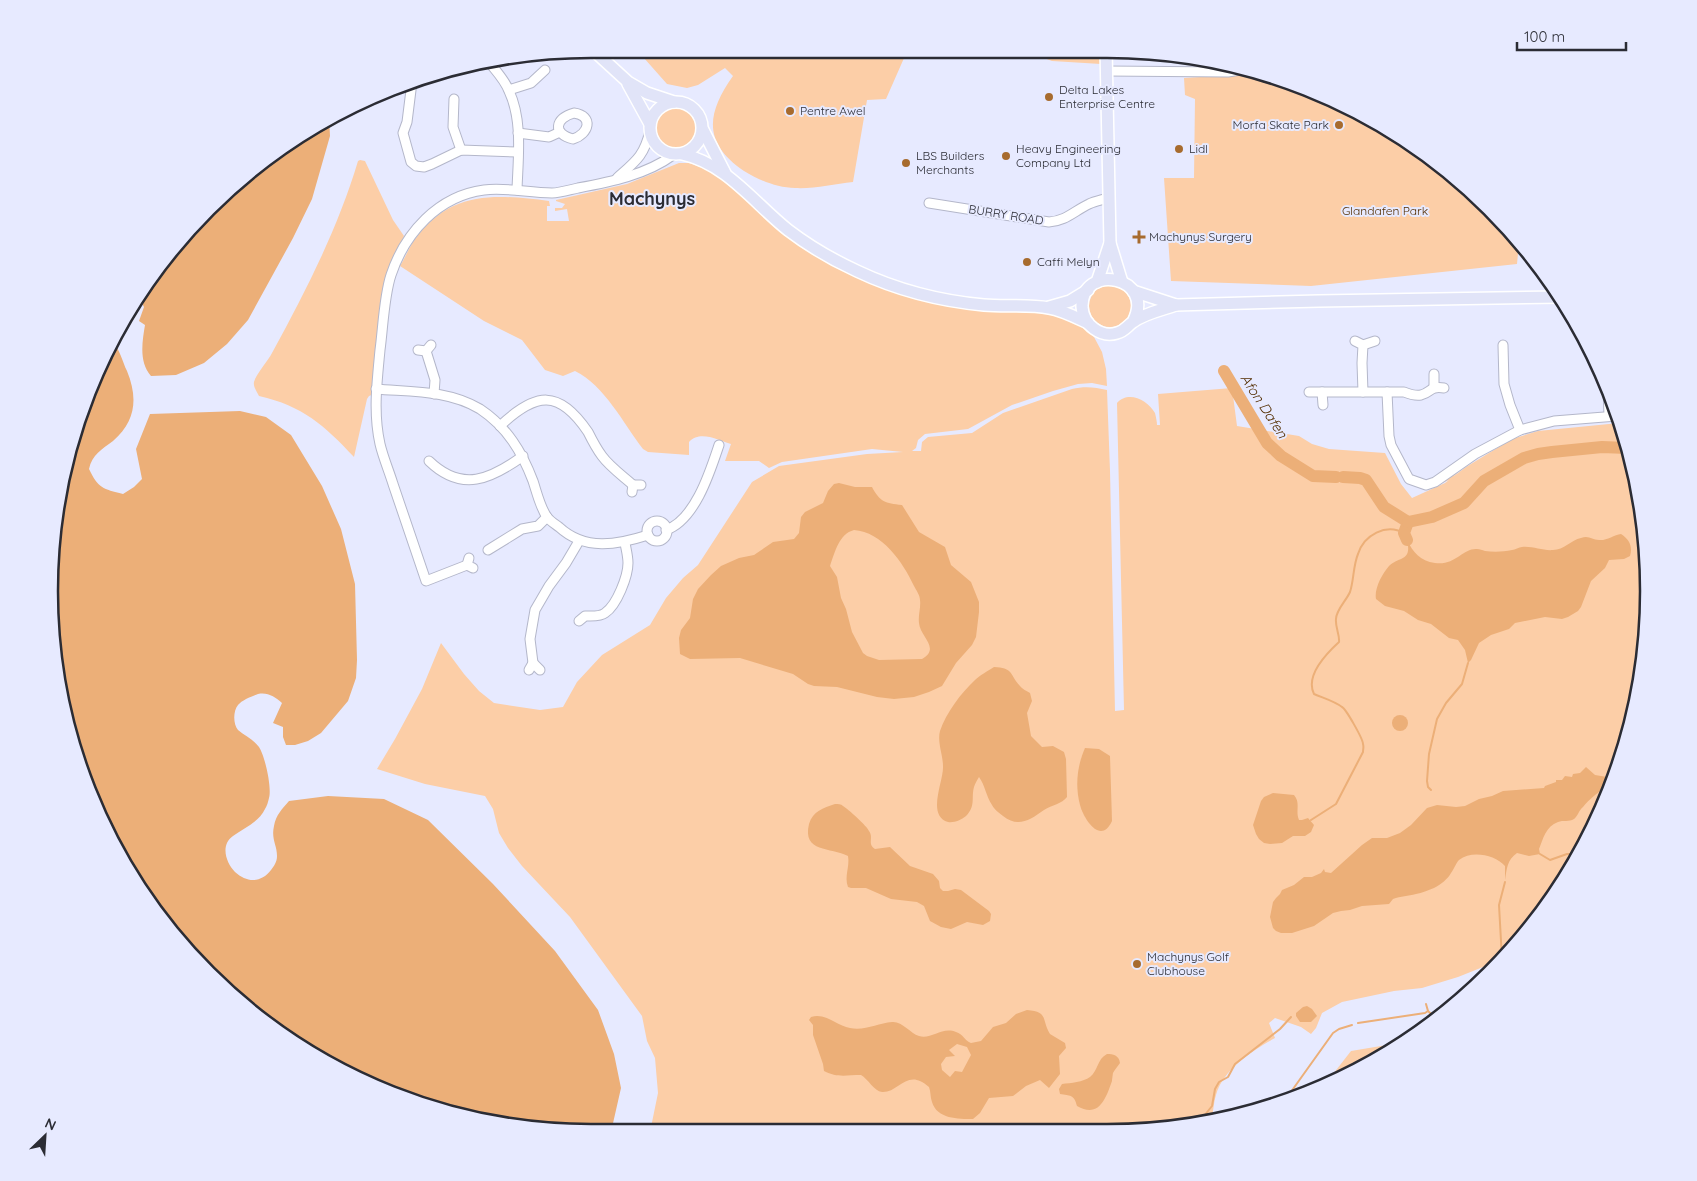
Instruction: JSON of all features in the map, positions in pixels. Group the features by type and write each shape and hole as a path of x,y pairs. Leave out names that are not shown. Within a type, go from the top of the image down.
{"main road":[{"path":"601,57 628,82 647,93 674,102 681,102 694,108 701,118 703,130 726,174"},
{"path":"1106,57 1110,243 1122,282"},
{"path":"628,82 650,128 651,137 658,148 704,161 726,174 788,230 821,252 857,271 891,285 948,301 986,306 1049,308 1067,313 1088,323 1100,332 1111,334 1123,331 1133,322 1155,312 1176,305 1552,297"},
{"path":"650,128 655,112 660,107 674,102"},
{"path":"677,154 689,152 696,146 703,130"},
{"path":"1097,282 1110,243"},
{"path":"1049,308 1070,301 1097,282 1109,279 1122,282 1133,291 1176,305"},
{"path":"1088,290 1082,308 1088,323"},
{"path":"1133,291 1138,304 1133,322"}],"street":[{"path":"493,67 509,90 515,107 518,133 516,190"},
{"path":"509,90 531,82 545,70"},
{"path":"1106,71 1227,72"},
{"path":"411,89 407,122 403,133 411,162 416,166 424,167 461,150 518,152"},
{"path":"454,99 454,127 461,150"},
{"path":"615,180 642,154 650,128"},
{"path":"518,133 549,136 560,132"},
{"path":"470,564 426,580 380,445 376,417 376,389 389,281 402,250 409,237 421,223 432,213 460,196 483,190 502,189 553,193 636,175 677,154"},
{"name":"BURRY ROAD","path":"929,203 1058,222 1088,205 1108,198"},
{"path":"1363,392 1359,343 1375,341"},
{"path":"1503,345 1504,384 1520,430"},
{"path":"425,349 435,380 434,394"},
{"path":"1434,374 1434,387"},
{"path":"1309,392 1387,392 1422,395 1434,387 1444,388"},
{"path":"376,389 458,398 480,409 513,440 523,456 548,517 563,531 579,541 602,545 625,543 648,535"},
{"path":"1322,392 1323,405"},
{"path":"1387,392 1391,445 1408,478 1426,485 1435,482 1475,454 1520,430 1554,421 1610,416"},
{"path":"500,426 514,413 534,402 551,400 566,406 587,431 602,456 635,487"},
{"path":"666,530 682,521 694,504 719,445"},
{"path":"427,459 442,471 468,480 484,479 491,476 504,470 523,456"},
{"path":"485,551 522,529 538,526 548,517"},
{"path":"656,521 664,525 666,530 665,536 658,541 648,535 648,526 656,521"},
{"path":"534,668 530,639 535,610 579,541"},
{"path":"580,607 582,619 605,613 618,596 624,583 628,563 625,543"}],"green space":[{"name":"Pentre Awel","path":"643,57 904,57 886,99 867,100 853,182 817,187 788,188 768,183 744,171 721,150 715,139 713,127 718,103 733,76 725,68 698,85 687,88 667,84"},
{"path":"1041,57 1101,57 1101,64 1052,61"},
{"name":"Glandafen Park","path":"1238,75 1244,76 1310,98 1342,112 1373,129 1403,147 1458,190 1518,253 1517,264 1311,286 1171,281 1164,178 1194,178 1195,99 1185,95 1184,78"},
{"path":"676,105 689,109 695,115 699,128 695,141 689,147 676,151 663,147 657,141 653,128 657,115 663,109"},
{"path":"358,161 365,161 393,220 404,236 388,272 374,394 367,399 354,457 333,435 312,418 288,405 259,396 254,384 257,375 285,330 309,283 341,211"},
{"path":"679,163 689,163 703,168 705,166 781,230 834,265 978,310 1057,314 1088,329 1102,352 1107,386 1092,383 1078,384 1053,391 1012,405 968,429 925,434 918,440 916,448 912,451 921,451 922,442 928,437 972,433 1003,413 1072,389 1090,387 1107,390 1115,711 1124,710 1117,403 1122,399 1127,397 1138,398 1148,404 1155,413 1157,425 1160,425 1158,394 1232,388 1237,426 1299,436 1312,444 1329,449 1385,453 1401,484 1412,498 1445,483 1449,480 1442,483 1466,464 1454,476 1512,439 1538,431 1612,424 1629,487 1635,521 1638,556 1640,590 1638,625 1635,660 1629,694 1611,762 1585,826 1550,887 1507,942 1483,967 1458,977 1422,988 1394,991 1342,1002 1322,1013 1316,1028 1311,1034 1301,1027 1275,1018 1269,1023 1275,1038 1257,1048 1240,1061 1225,1077 1216,1095 1213,1112 1210,1113 1176,1119 1106,1124 652,1124 658,1093 655,1058 647,1041 642,1016 570,917 522,866 508,848 499,833 493,809 485,796 425,784 377,769 422,689 441,643 479,691 494,703 540,710 563,707 577,682 602,655 650,625 666,598 683,578 698,565 752,482 779,466 867,454 903,452 872,449 782,462 769,468 759,461 725,461 731,444 704,436 693,438 689,442 689,455 648,452 643,449 604,395 586,378 575,371 563,376 545,370 522,340 484,321 400,266 413,242 427,225 457,204 491,197 549,201 547,221 569,221 567,209 555,211 555,208 562,208 565,204 556,200 627,184"},
{"path":"1114,285 1122,288 1128,294 1131,306 1128,318 1122,324 1106,327 1098,324 1092,318 1089,302 1092,294 1098,288"},
{"path":"1384,1046 1334,1072 1351,1051"}],"shaded area":[{"path":"329,126 330,136 312,199 248,320 227,344 204,363 176,375 151,376 147,371 143,358 142,345 145,325 139,321 144,307 142,303 168,266 214,214 266,168 294,147"},
{"path":"116,347 127,371 133,391 133,409 121,433 98,453 90,464 89,469 98,484 106,489 123,494 142,479 136,449 150,414 240,411 266,417 291,435 322,486 341,529 355,584 356,678 348,701 321,733 308,741 295,745 286,745 283,737 283,727 273,723 282,703 268,694 253,696 242,701 236,708 234,718 236,727 259,747 264,757 270,793 266,807 259,818 229,840 226,854 229,864 240,876 249,880 263,877 271,870 277,858 273,835 275,822 289,801 328,796 384,799 428,820 493,884 555,951 598,1010 614,1054 621,1088 613,1124 590,1124 521,1119 487,1113 419,1095 387,1083 355,1069 294,1034 239,991 190,942 147,887 112,826 86,762 68,694 62,660 59,625 59,556 62,521 68,487 86,419"},
{"path":"834,484 872,487 884,501 902,505 919,532 945,547 951,565 971,582 979,602 976,637 972,645 956,663 942,686 914,697 894,699 877,697 837,687 814,686 793,674 740,658 690,659 680,654 679,638 681,630 690,618 693,599 698,589 721,566 739,558 754,555 773,542 794,539 799,533 801,517 805,512 823,503 828,491","holes":["854,530 864,532 882,542 898,558 919,594 920,628 930,646 930,651 922,659 879,660 867,656 863,653 852,632 841,598 837,577 830,566 841,539"]},
{"path":"1621,534 1630,543 1630,556 1624,559 1609,560 1605,568 1591,581 1578,611 1562,619 1545,617 1515,623 1509,629 1491,635 1479,643 1468,663 1465,650 1458,640 1449,638 1431,624 1418,620 1404,611 1385,606 1376,599 1377,586 1386,569 1404,558 1408,552 1407,540 1421,558 1430,562 1442,563 1453,560 1472,549 1498,552 1521,547 1557,550 1584,537 1602,540"},
{"path":"994,667 1008,670 1021,687 1030,693 1032,701 1027,713 1031,736 1042,747 1053,746 1064,752 1066,759 1067,797 1029,819 1014,822 1008,820 994,808 979,777 974,787 972,805 969,812 960,820 948,822 938,812 937,805 943,772 939,740 940,731 950,710 964,691 977,678"},
{"path":"1400,715 1406,717 1408,723 1406,729 1400,731 1394,729 1392,723 1394,717"},
{"path":"1085,748 1099,749 1110,756 1112,821 1108,828 1103,831 1093,828 1085,817 1080,805 1078,776"},
{"path":"1586,767 1595,775 1605,777 1601,790 1588,801 1574,819 1558,822 1551,826 1542,841 1539,849 1540,854 1529,856 1517,853 1511,858 1505,880 1505,866 1501,862 1483,855 1470,855 1459,860 1444,882 1418,894 1393,899 1389,904 1362,906 1333,913 1314,926 1292,933 1281,933 1273,928 1270,917 1273,902 1282,890 1294,885 1304,877 1312,877 1321,873 1324,869 1325,872 1331,873 1372,838 1387,838 1400,833 1411,825 1427,808 1437,805 1465,806 1503,791 1544,788 1556,782 1556,780 1562,780 1565,776 1572,777 1573,774 1580,773"},
{"path":"1273,793 1294,795 1297,801 1299,820 1308,818 1314,825 1311,832 1305,836 1293,836 1282,843 1264,843 1259,839 1253,825 1261,801 1264,797"},
{"path":"835,804 842,805 865,825 870,834 871,845 875,849 890,847 910,866 933,874 939,881 940,888 943,891 961,890 989,911 991,914 990,921 983,925 967,922 951,929 941,927 930,921 924,906 917,902 891,899 866,888 848,887 848,856 820,848 810,840 808,833 809,824 813,816"},
{"path":"1307,1006 1317,1016 1311,1022 1300,1022 1296,1013"},
{"path":"1027,1010 1039,1012 1050,1034 1065,1043 1066,1048 1059,1056 1060,1074 1049,1088 1040,1080 1026,1086 1013,1096 989,1098 980,1113 973,1119 949,1117 938,1112 932,1102 929,1087 915,1079 882,1092 861,1075 837,1075 824,1071 813,1035 813,1025 809,1020 811,1017 821,1016 845,1027 856,1029 896,1022 919,1036 923,1037 951,1031 958,1033 971,1043 981,1041 993,1027 1006,1023 1016,1014","holes":["957,1044 967,1047 971,1055 962,1072 955,1071 950,1077 942,1070 941,1064 946,1057 955,1056 949,1050"]},
{"path":"1107,1054 1117,1057 1120,1063 1113,1073 1110,1087 1100,1105 1091,1110 1085,1109 1077,1106 1071,1096 1060,1094 1059,1089 1062,1084 1090,1077 1095,1072 1101,1059"}],"waterway":[{"name":"Afon Dafen","path":"1224,371 1267,443 1281,456 1313,476 1336,477"},
{"name":"Afon Dafen","path":"1408,522 1432,517 1464,503 1484,481 1524,458 1552,452 1602,447 1619,448"},
{"name":"Afon Dafen","path":"1343,477 1366,480 1384,507 1408,522 1404,533 1407,540"},
{"path":"1311,820 1336,804 1363,752 1362,741 1344,709 1336,703 1314,694 1312,680 1319,665 1339,642 1336,616 1350,592 1355,563 1361,547 1370,536 1383,530 1390,529 1404,533"},
{"path":"1431,790 1428,787 1427,781 1429,754 1437,719 1446,703 1462,684 1468,663"},
{"path":"1540,854 1550,860 1570,854"},
{"path":"1501,948 1499,905 1505,882"},
{"path":"1426,1004 1430,1013"},
{"path":"1358,1023 1428,1011"},
{"path":"1206,1114 1212,1106 1215,1089 1219,1082 1228,1077 1235,1064 1280,1029 1291,1017"},
{"path":"1293,1090 1333,1033 1352,1025"}],"place":[{"name":"Delta Lakes Enterprise Centre","path":"1049,97"},
{"name":"Pentre Awel","path":"790,111"},
{"name":"Morfa Skate Park","path":"1339,125"},
{"name":"Lidl","path":"1179,149"},
{"name":"Heavy Engineering Company Ltd","path":"1006,156"},
{"name":"LBS Builders Merchants","path":"906,163"},
{"name":"Machynys Surgery","path":"1139,237"},
{"name":"Caffi Melyn","path":"1027,262"},
{"name":"Machynys Golf Clubhouse","path":"1137,964"}],"district":[{"name":"Machynys","path":"652,199"}]}
